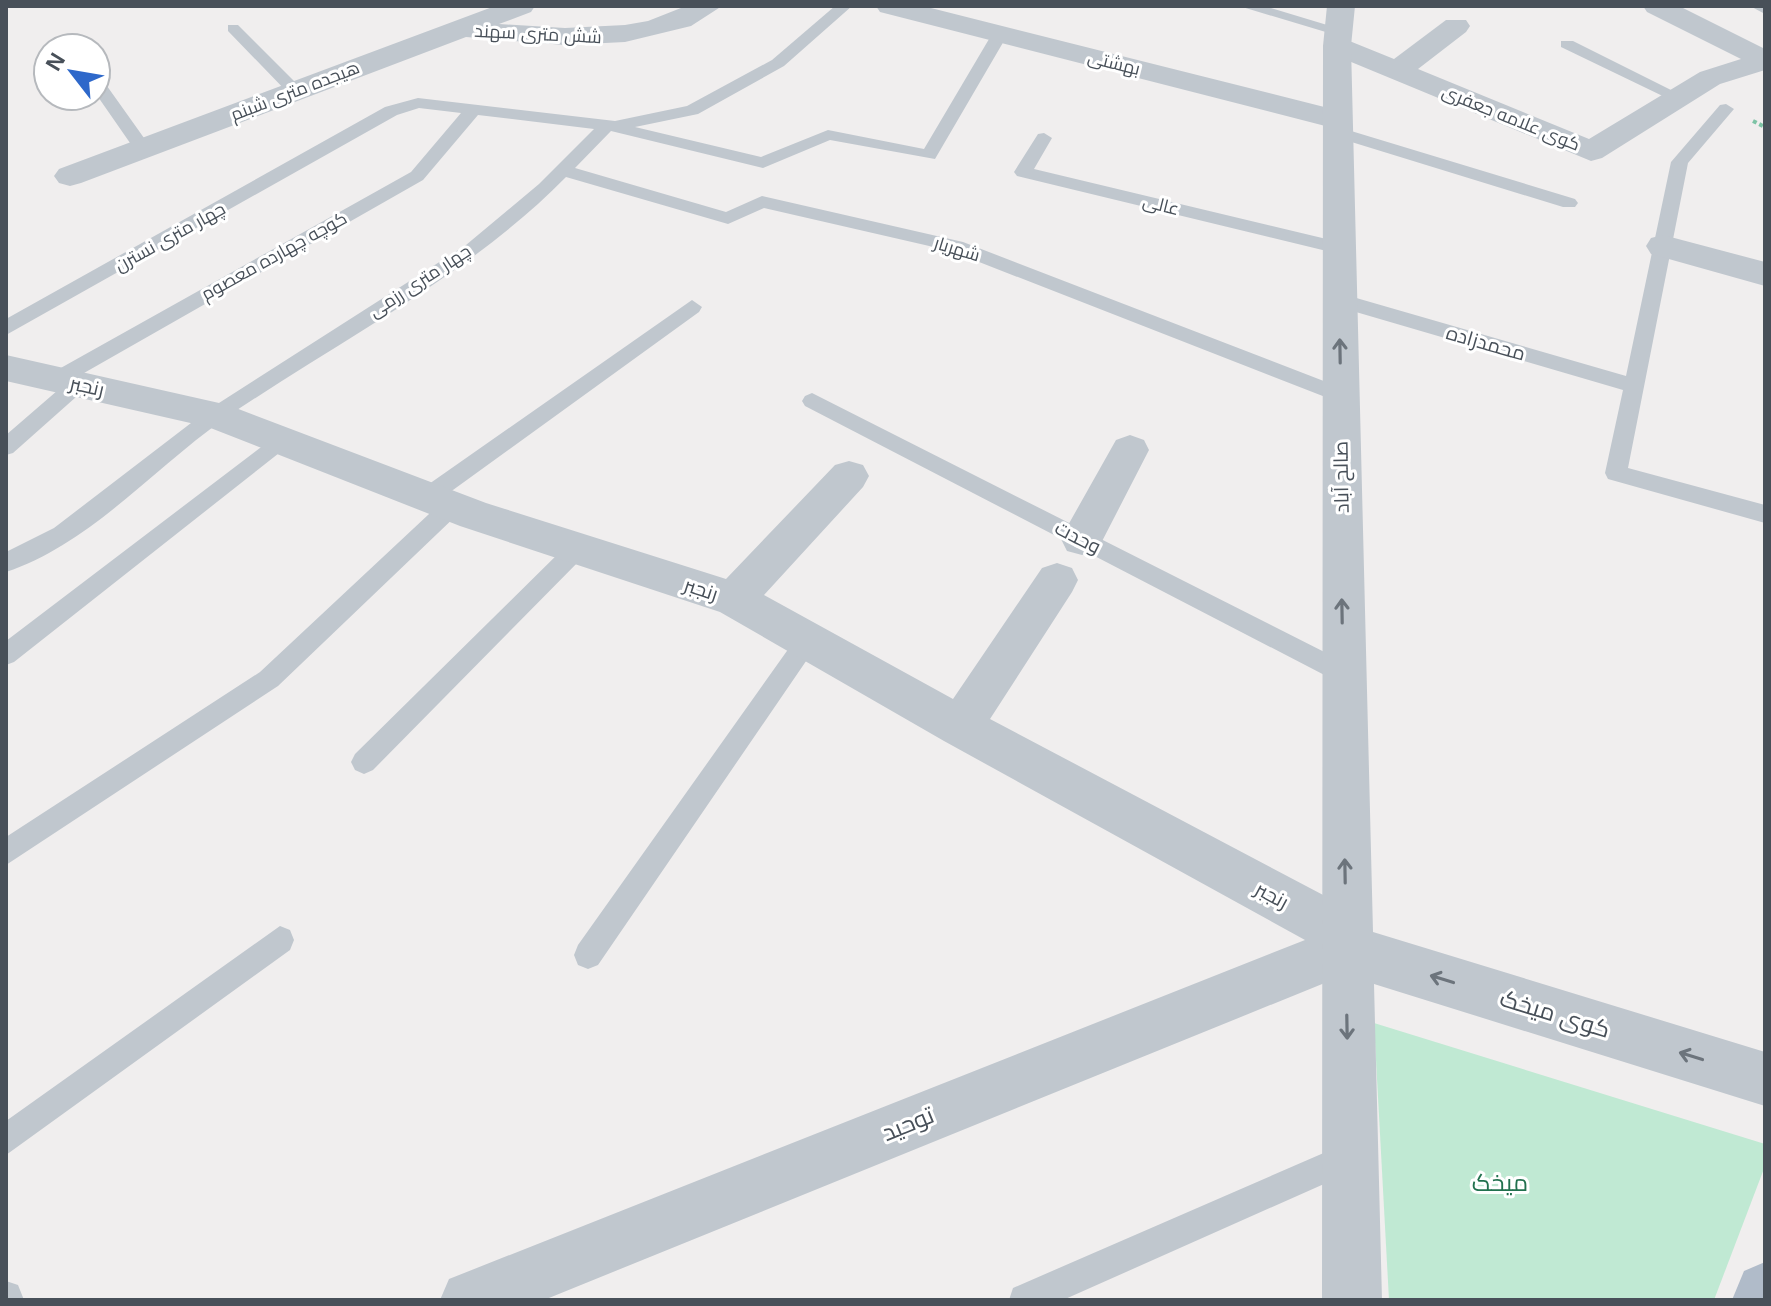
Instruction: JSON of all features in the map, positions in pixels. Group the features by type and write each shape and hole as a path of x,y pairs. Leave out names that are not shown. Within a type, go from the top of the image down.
{"main road":[{"path":"1762,1300 1765,1292"}],"street":[{"name":"هیجده متری شبنم","path":"70,176 521,6"},
{"name":"شش متری سهند","path":"458,30 609,38 690,17 708,6"},
{"name":"بهشتی","path":"890,6 1338,126"},
{"path":"1657,6 1765,60"},
{"path":"1397,71 1456,26"},
{"name":"کوی علامه جعفری","path":"1339,28 1397,71 1591,151 1710,78 1765,60"},
{"name":"صالح آباد","path":"1339,28 1339,300 1352,1300"},
{"path":"1663,246 1765,274"},
{"name":"رنجبر","path":"6,368 215,415 440,502 734,599 1346,941"},
{"path":"1082,539 1130,450"},
{"path":"734,599 849,476"},
{"path":"960,727 1057,580"},
{"name":"کوی میخک","path":"1346,941 1765,1079"},
{"name":"توحید","path":"470,1300 1346,941"}],"lane":[{"path":"607,125 692,110 778,63 844,6"},
{"path":"1247,6 1339,28"},
{"path":"1758,6 1765,9"},
{"path":"233,28 295,91"},
{"path":"607,125 763,163 828,135 929,155 1000,34"},
{"path":"1567,44 1677,97"},
{"name":"چهار متری نسترن","path":"6,328 281,175 331,142 391,111 418,103 607,125"},
{"path":"112,105 143,149"},
{"path":"1726,109 1680,162 1616,473 1765,514"},
{"name":"کوچه چهارده معصوم","path":"6,447 67,382 417,176 473,110"},
{"name":"چهار متری رزمی","path":"6,563 62,534 215,415 473,249 563,170 607,125"},
{"path":"1338,126 1569,203"},
{"name":"عالی","path":"1044,138 1023,172 1339,248"},
{"name":"شهریار","path":"563,170 728,218 762,202 956,246 1340,395"},
{"name":"محمدزاده","path":"1339,300 1634,386"},
{"path":"6,852 269,679 440,502 692,307"},
{"name":"وحدت","path":"812,401 1343,673"},
{"path":"6,655 281,440"},
{"path":"364,762 577,549"},
{"path":"588,955 807,641"},
{"path":"6,1140 280,940"},
{"path":"1025,1300 1349,1157"}],"green space":[{"name":"میخک","path":"1374,1023 1765,1144 1765,1166 1714,1300 1389,1300"}]}
